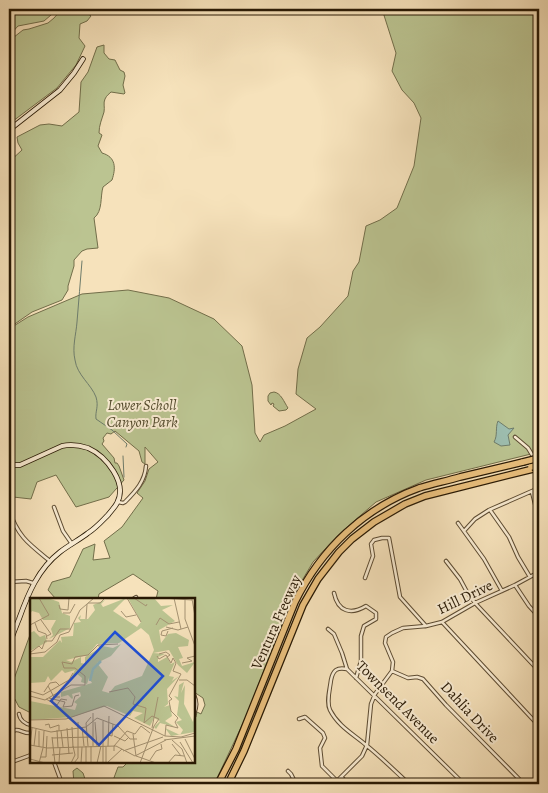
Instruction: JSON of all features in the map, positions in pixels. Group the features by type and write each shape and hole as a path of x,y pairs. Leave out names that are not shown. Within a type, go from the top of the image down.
{"highway":[{"name":"Ventura Freeway","path":"219,784 269,669 295,602 303,586 321,560 338,541 357,523 384,504 421,488 437,483 539,463"},
{"name":"Ventura Freeway","path":"528,466 539,463"},
{"path":"226,784 243,748 302,602 318,574 340,547 359,529 376,517 407,500 433,491 528,466"}],"street":[{"path":"9,130 60,90 74,74 83,59"},
{"path":"515,437 528,448 539,463"},
{"path":"9,465 20,465 62,446 82,446 101,457 116,475 120,488 118,502 97,527 61,551 50,561 33,584 9,648"},
{"path":"118,502 123,504 142,483 146,466"},
{"path":"464,531 475,519 489,510 539,488"},
{"path":"532,491 539,520"},
{"path":"54,507 63,531 72,544"},
{"path":"9,510 13,522 25,540 50,561"},
{"path":"489,510 509,537 518,558 530,577"},
{"path":"458,523 484,559 502,591"},
{"path":"366,578 372,556 371,544 374,540 389,538 400,597 426,626"},
{"path":"446,561 475,603 539,671"},
{"name":"Hill Drive","path":"392,670 394,662 385,643 386,637 392,633 403,628 426,626 442,622 475,603 539,572"},
{"path":"9,582 26,581 33,584"},
{"path":"515,585 539,617"},
{"path":"334,593 336,601 346,610 357,611 366,606 376,613 376,618 364,626 361,636 361,661 356,678"},
{"path":"442,622 539,726"},
{"name":"Townsend Avenue","path":"328,629 334,634 347,669 464,784"},
{"path":"347,669 340,668 334,671 332,675 328,696 330,709 343,728 367,745 408,784"},
{"path":"334,784 362,756 367,745 371,704 392,670"},
{"name":"Dahlia Drive","path":"392,670 408,678 417,677 423,679 524,784"},
{"path":"195,698 197,705 195,711"},
{"path":"19,714 21,719 30,725"},
{"path":"299,719 305,718 323,733 325,738 320,748 322,766 337,781"},
{"path":"9,734 19,729 30,733"},
{"path":"9,763 30,755"},
{"path":"54,763 61,783"},
{"path":"288,771 296,784"},
{"path":"341,777 349,784"},
{"path":"458,784 461,781"}],"green space":[{"path":"9,9 58,9 44,21 18,26 9,36"},
{"path":"62,9 82,9 91,16 87,21 80,24 79,38 85,46 76,65 57,88 9,124 9,41 23,30 48,23"},
{"name":"Lower Scholl Canyon Park","path":"382,9 539,9 539,452 426,480 376,502 338,535 313,562 294,594 245,719 213,784 108,784 112,783 118,767 123,767 127,763 195,763 195,717 197,712 201,714 205,705 203,698 195,693 195,598 156,598 158,591 133,574 99,594 98,598 55,598 48,590 52,582 70,577 83,549 95,544 93,560 110,558 104,541 122,527 143,498 137,493 145,481 149,469 158,462 145,447 145,464 142,462 139,451 115,431 111,434 107,433 103,438 102,444 119,466 124,480 109,497 76,507 56,475 37,482 31,499 13,497 9,484 9,329 28,317 82,294 128,290 169,298 214,319 242,346 252,385 255,433 260,442 264,435 316,409 296,394 298,369 307,338 320,327 348,296 353,271 359,262 366,226 380,220 397,208 414,166 421,118 414,103 402,90 392,71 396,53"},
{"path":"104,45 104,53 109,59 115,60 120,70 124,72 123,85 125,93 111,92 104,102 104,112 99,133 102,135 98,146 102,153 112,160 114,171 112,180 103,187 99,212 94,218 98,248 82,251 74,260 68,290 62,300 32,312 9,328 9,162 22,150 17,137 40,125 62,126 79,112 81,82 88,72 97,47"},
{"path":"274,392 282,398 288,408 286,410 279,411 273,406 274,404 272,403 271,405 268,401 270,393"},
{"path":"30,635 30,712 19,707 10,690"},
{"path":"77,768 83,773 86,782 91,784 74,784 73,771"}],"shaded area":[{"path":"498,421 509,429 514,428 508,435 510,445 501,446 494,442"}],"waterway":[{"path":"82,261 74,346 76,365 96,397 96,419 112,430 127,444 126,447"},
{"path":"123,456 124,477"}]}
